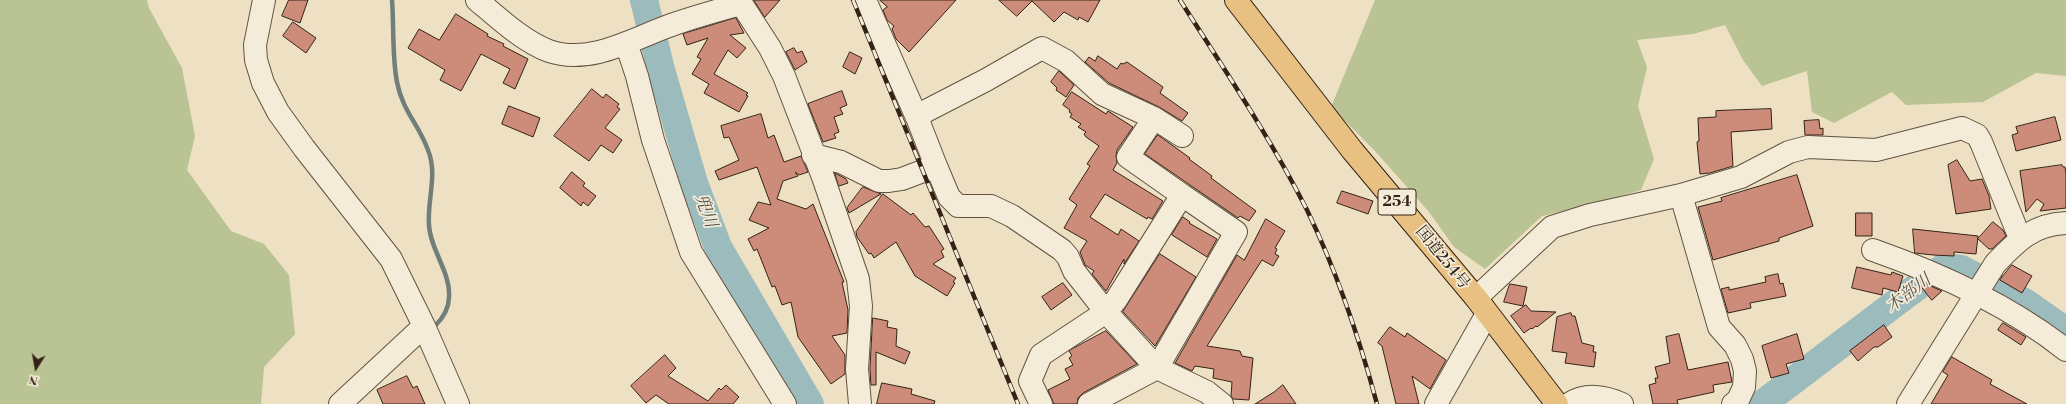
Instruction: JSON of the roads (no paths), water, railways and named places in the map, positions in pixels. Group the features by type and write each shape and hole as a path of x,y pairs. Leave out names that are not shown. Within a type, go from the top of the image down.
{"highway":[{"name":"国道254号","path":"1236,0 1352,150 1481,306 1558,404"}],"street":[{"path":"264,0 255,45 256,60 263,83 278,112 391,259 424,326 458,404"},
{"path":"477,0 518,33 549,51 583,56 631,41 676,23 740,2 774,55 813,154 858,279 861,306 857,369 860,404"},
{"path":"865,0 918,120 949,197 958,206 991,206 1012,216 1062,250 1068,257 1074,271 1106,312 1156,368 1207,392 1222,404"},
{"path":"631,41 637,76 656,147 691,252 785,404"},
{"path":"918,120 924,112 986,80 1042,48 1066,61 1102,94 1154,118 1182,136"},
{"path":"1089,404 1156,368 1236,232 1128,157 1154,118"},
{"path":"1436,404 1481,306 1552,227 1590,215 1682,195 1741,177 1790,152 1808,147 1876,150 1962,128 1977,135 1981,142 2020,238"},
{"path":"813,154 841,162 879,181 889,182 902,179 936,166"},
{"path":"1041,404 1030,381 1041,355 1106,312 1116,300 1182,195"},
{"path":"1682,195 1718,327 1734,345 1742,359 1745,371 1744,387 1738,400 1733,404"},
{"path":"1908,404 1996,264 2020,238 2044,226 2066,223"},
{"path":"1874,250 1915,265 1977,294 2015,316 2066,350"},
{"path":"340,404 424,326"},
{"path":"1569,404 1577,398 1597,396 1622,404"}],"waterway":[{"path":"392,0 395,73 399,92 424,141 431,159 432,178 429,215 430,234 444,270 449,288 449,301 447,309 441,320 435,326"},
{"name":"兜川","path":"644,0 661,70 694,183 718,247 810,404"},
{"name":"木部川","path":"1762,404 1944,267 1961,269 2026,303 2066,331"}],"railway":[{"path":"853,0 1018,404"},
{"path":"1180,0 1278,156 1307,210 1338,281 1363,354 1377,404"}]}
